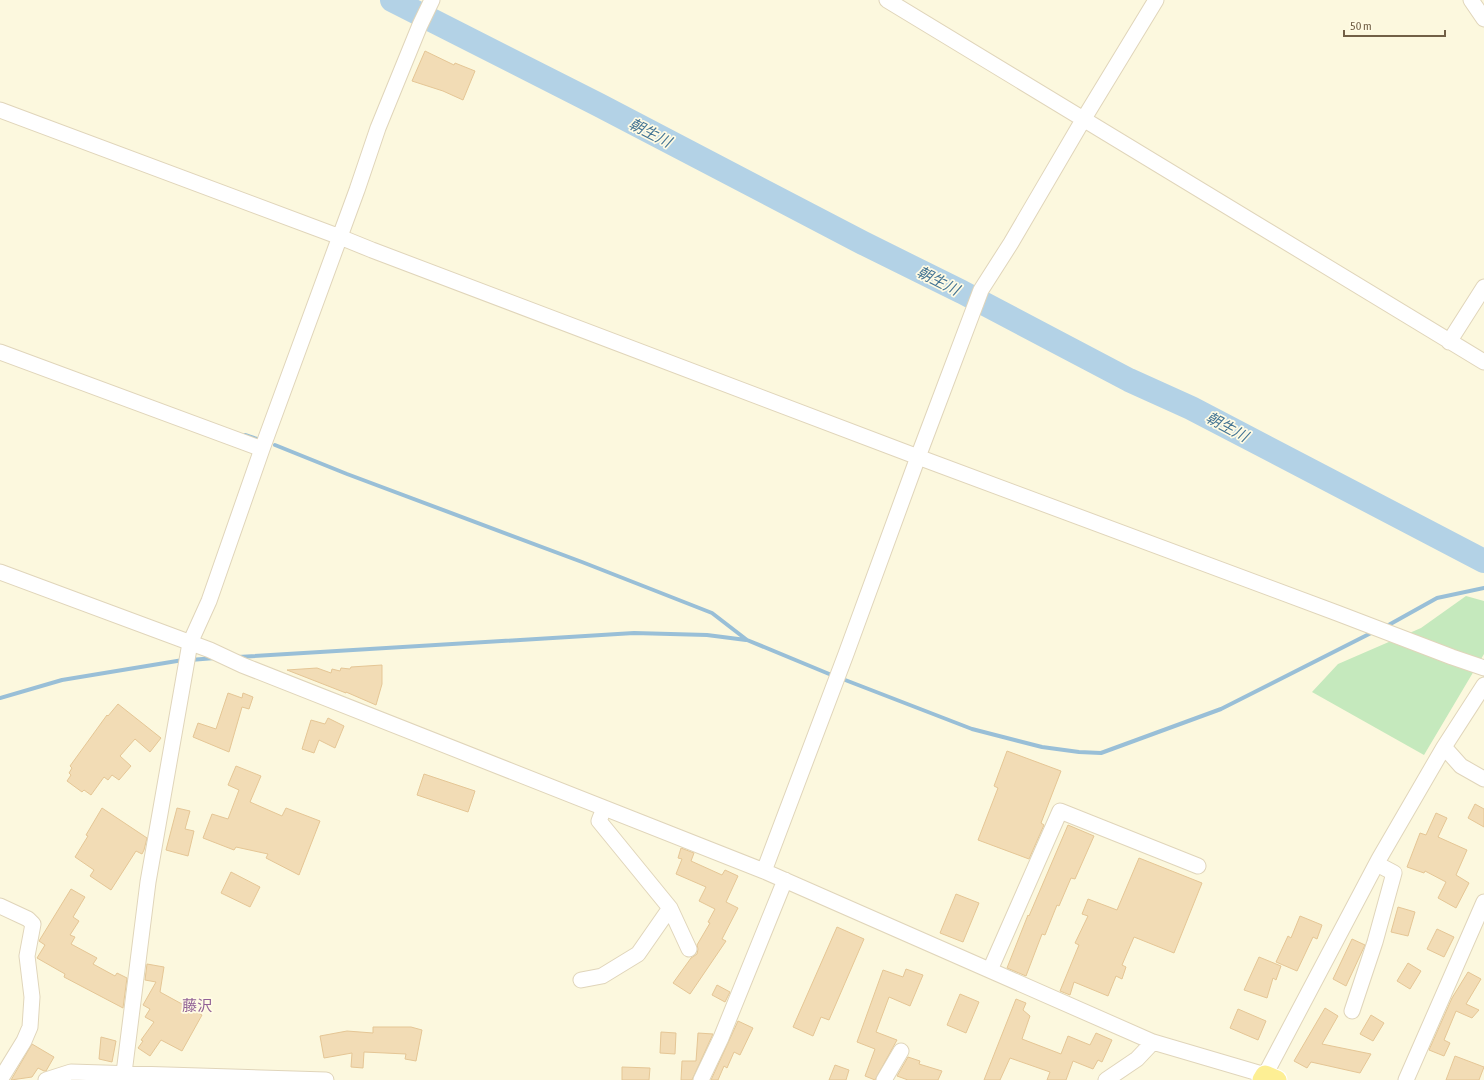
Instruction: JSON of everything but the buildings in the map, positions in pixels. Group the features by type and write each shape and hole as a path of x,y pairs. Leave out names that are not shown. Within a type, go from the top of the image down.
{"street":[{"path":"886,0 1484,362"},
{"path":"764,871 849,647 981,290 1011,243 1156,0"},
{"path":"1471,0 1484,19"},
{"path":"123,1077 148,882 190,647 209,601 378,128 429,4"},
{"path":"0,110 340,237 918,457 1484,668"},
{"path":"1449,342 1484,287"},
{"path":"0,352 262,450"},
{"path":"0,572 190,647 213,651 238,664 764,871 1153,1042 1268,1078 1377,864 1444,747 1484,685"},
{"path":"1444,747 1461,766 1484,779"},
{"path":"604,808 599,821 670,908 689,949"},
{"path":"990,970 1060,811 1198,866"},
{"path":"1352,1011 1375,942 1394,874 1377,864"},
{"path":"701,1080 721,1038 785,880"},
{"path":"1406,1080 1479,930 1484,902"},
{"path":"0,906 28,919 33,924 27,956 32,997 30,1027 24,1041 0,1080"},
{"path":"581,980 602,976 638,954 670,908"},
{"path":"1106,1080 1137,1059 1153,1042"},
{"path":"884,1080 901,1051"},
{"path":"46,1080 70,1072 123,1077 326,1080"}],"green space":[{"path":"1466,596 1484,601 1484,654 1424,755 1312,692 1338,664 1421,628"}],"waterway":[{"name":"朝生川","path":"392,0 599,105 863,243 962,292 1129,380 1191,408 1484,561"},
{"path":"245,435 257,439"},
{"path":"275,445 347,474 582,562 712,613 747,640 834,676"},
{"path":"1385,627 1437,598 1484,588"},
{"path":"840,678 972,729 1042,747 1079,752 1101,753 1221,709 1375,631"},
{"path":"238,657 634,633 707,635 746,640"},
{"path":"190,660 215,658"},
{"path":"0,698 62,680 183,660"}],"district":[{"name":"藤沢","path":"197,1006"}]}
